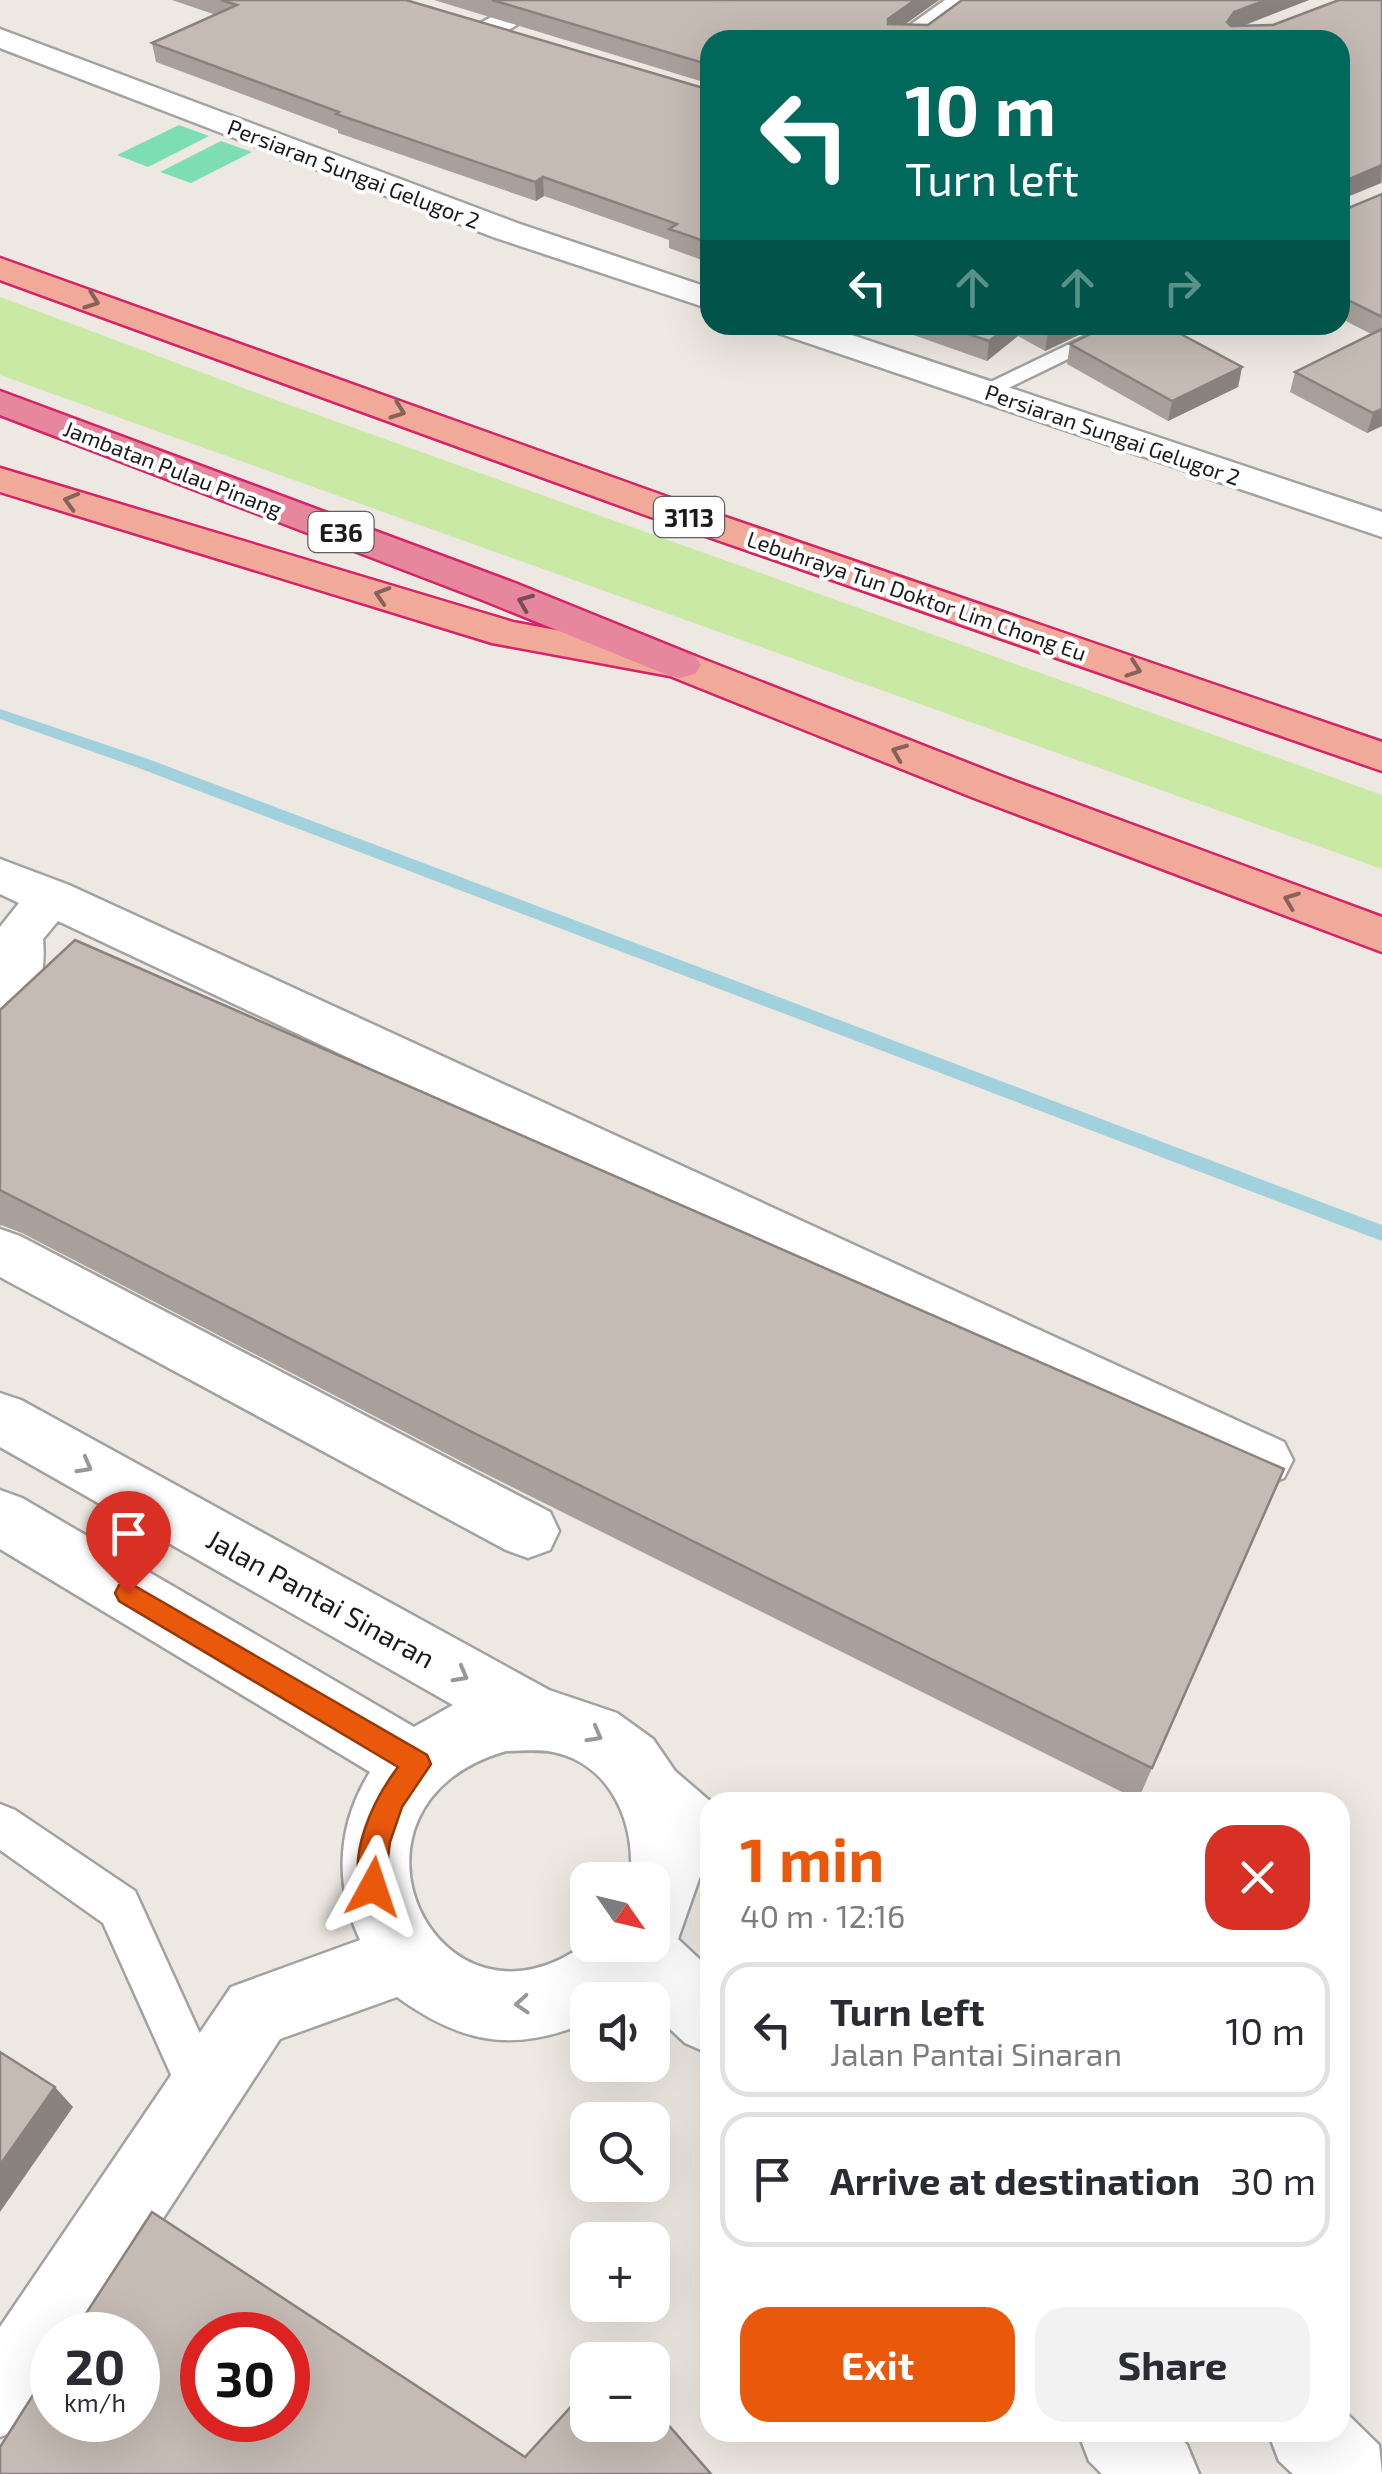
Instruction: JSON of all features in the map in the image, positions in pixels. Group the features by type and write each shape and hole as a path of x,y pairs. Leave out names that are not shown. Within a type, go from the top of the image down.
{"highway":[{"name":"Lebuhraya Tun Doktor Lim Chong Eu","path":"0,268 662,508 1382,757"},
{"name":"Jambatan Pulau Pinang","path":"0,402 500,592 680,666"},
{"path":"0,480 507,634 680,666 990,788 1382,934"}],"street":[{"path":"487,31 543,0"},
{"path":"919,30 964,0"},
{"path":"455,20 524,42"},
{"name":"Persiaran Sungai Gelugor 2","path":"0,38 505,230 700,296"},
{"name":"Persiaran Sungai Gelugor 2","path":"817,335 1372,513"},
{"path":"0,875 1262,1460"},
{"path":"0,990 21,971 9,937 52,896"},
{"path":"0,1251 528,1531"},
{"name":"Jalan Pantai Sinaran","path":"0,1418 538,1718"},
{"path":"0,1518 417,1764"},
{"path":"618,1962 605,1975 566,1996 525,2006 482,2005 445,1990 406,1959 386,1930 373,1887 376,1842 390,1799 417,1764 453,1736 495,1721 538,1718 575,1725 606,1741 634,1765 654,1795 700,1838"},
{"path":"654,1795 665,1832 667,1862"},
{"path":"0,2397 256,2012 406,1959"},
{"path":"652,1962 700,2008"},
{"path":"1128,2442 1158,2474"},
{"path":"1318,2442 1350,2474"}],"lane":[{"path":"984,391 1105,335"},
{"path":"0,1826 119,1908 204,2091"}],"green space":[{"path":"179,125 209,136 148,167 117,155"},
{"path":"221,141 252,152 191,183 160,172"},
{"path":"0,297 273,399 1382,795 1382,869 0,375"}],"building":[{"path":"221,0 406,0 700,87 700,240 669,229 677,224 543,177 535,182 336,114 339,112 152,43 237,5"},
{"path":"492,0 915,0 888,19 888,24 928,25 962,0 1266,0 1234,12 1227,22 1231,26 1273,25 1339,0 1382,0 1382,165 1350,179 1350,30 700,30 700,62"},
{"path":"1382,194 1382,317 1350,301 1350,207"},
{"path":"1382,329 1382,409 1373,413 1295,372"},
{"path":"971,335 997,335 989,341"},
{"path":"1088,335 1183,335 1242,367 1172,401 1070,344"},
{"path":"75,940 1284,1469 1152,1768 470,1431 0,1190 0,1010"},
{"path":"0,2052 55,2087 0,2165"},
{"path":"152,2212 304,2312 180,2312 180,2442 310,2442 310,2316 525,2457 570,2408 570,2442 670,2442 670,2427 711,2474 0,2474 0,2447 30,2400 30,2442 160,2442 160,2312 87,2312"}],"waterway":[{"path":"0,714 142,763 1382,1233"}],"route":[{"path":"128,1593 417,1764 390,1799 376,1842 373,1887"}]}
